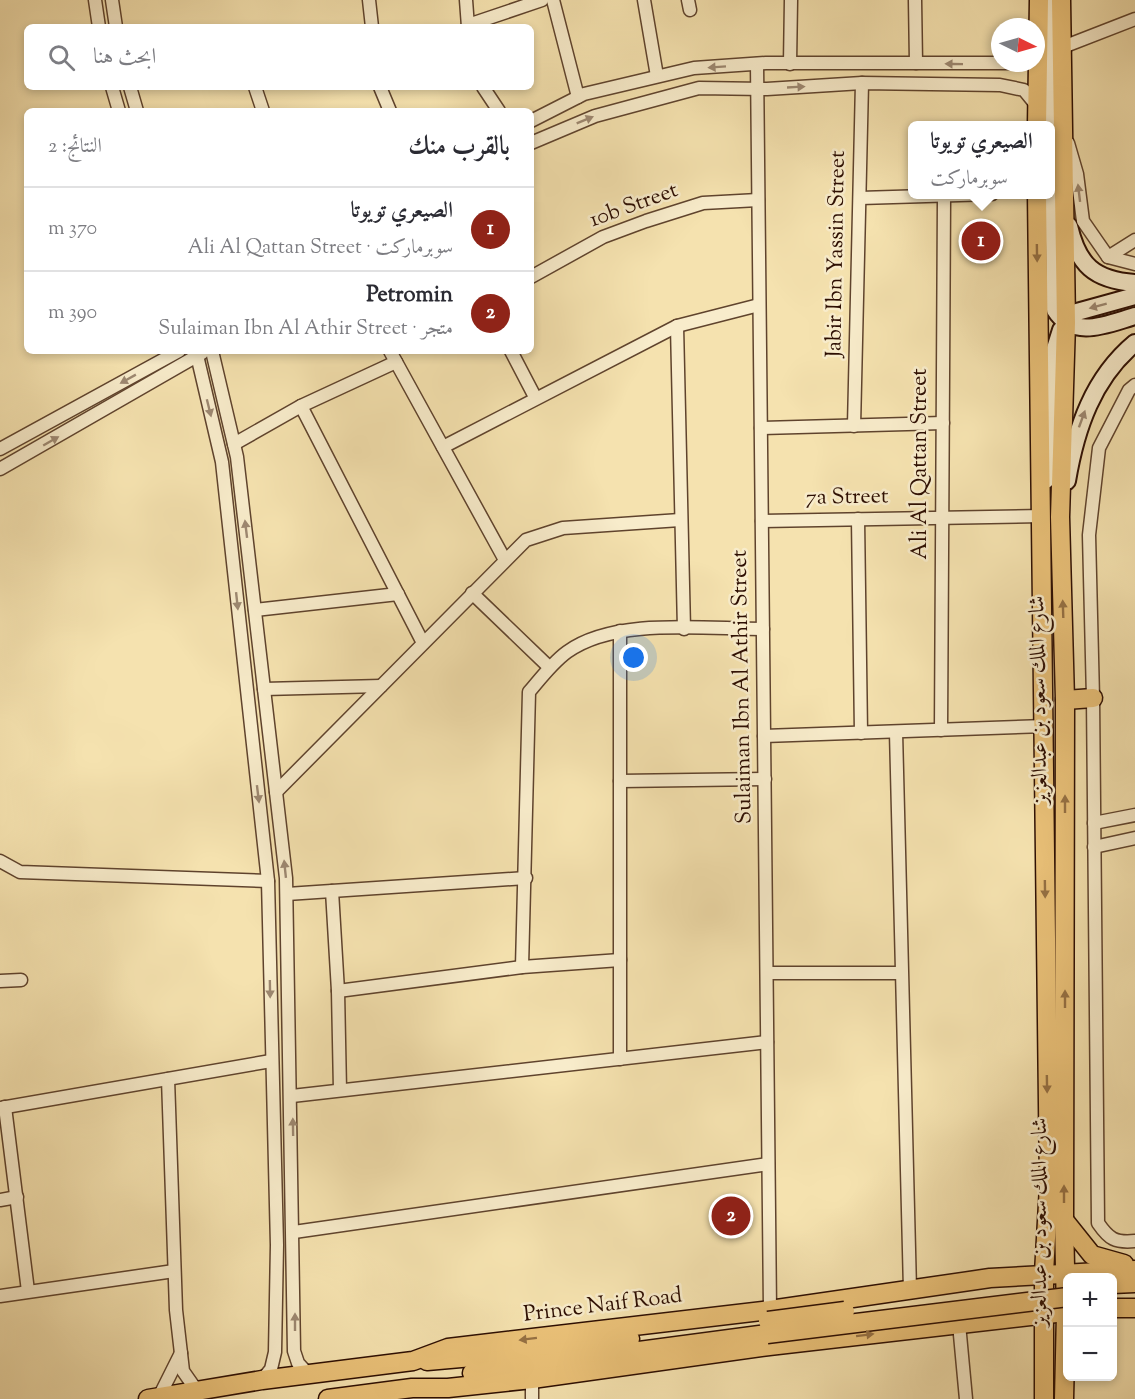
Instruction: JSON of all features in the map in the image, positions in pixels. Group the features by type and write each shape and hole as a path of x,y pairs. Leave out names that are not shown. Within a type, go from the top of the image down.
{"main road":[{"name":"شارع الملك سعود بن عبدالعزيز","path":"1061,0 1066,323 1060,517 1065,700 1066,1273"},
{"path":"1038,18 1040,1"},
{"path":"1040,1 1051,32 1052,121"},
{"path":"1036,72 1037,121"},
{"name":"شارع الملك سعود بن عبدالعزيز","path":"1037,199 1049,1186 1044,1273 1044,1399"},
{"path":"1053,199 1055,310 1066,323 1086,328 1135,316"},
{"path":"1065,212 1073,247 1089,267 1107,279 1135,283"},
{"path":"1042,516 1050,449 1053,355 1057,339 1066,323 1083,310 1135,296"},
{"path":"1060,517 1071,459 1085,411 1105,377 1135,343"},
{"path":"1065,700 1093,698"},
{"path":"990,1278 1032,1264 1038,1258 1049,1186"},
{"path":"1064,1220 1092,1255 1135,1268"},
{"path":"1106,1273 1135,1268"},
{"path":"412,1388 450,1376 768,1322 910,1290 990,1278 1044,1273 1063,1279"},
{"path":"153,1398 262,1380 413,1361 449,1361 529,1352 768,1322 1063,1280"},
{"path":"1117,1284 1135,1283"},
{"path":"1119,1306 1135,1294"},
{"path":"768,1322 1063,1307"},
{"path":"328,1399 412,1388 448,1388 532,1379 1044,1313 1063,1308"},
{"path":"996,1318 1021,1323 1029,1329 1035,1339 1044,1375"},
{"name":"شارع الملك سعود بن عبدالعزيز","path":"1064,1399 1065,1381"}],"street":[{"path":"95,0 99,24"},
{"path":"112,0 116,24"},
{"path":"369,0 372,24"},
{"path":"466,0 468,24"},
{"path":"474,24 542,0"},
{"path":"553,0 578,97"},
{"path":"644,0 657,76"},
{"path":"790,64 791,0"},
{"path":"915,0 916,63"},
{"path":"1063,47 1135,21"},
{"path":"534,119 578,97 694,68 757,64 991,64"},
{"name":"Sulaiman Ibn Al Athir Street","path":"757,64 767,973 768,1322"},
{"path":"1000,85 1005,83 1007,72"},
{"path":"534,142 595,116 699,88 862,83 1000,85 1024,90 1036,106"},
{"name":"Jabir Ibn Yassin Street","path":"854,426 862,83"},
{"path":"113,90 118,108"},
{"path":"131,90 136,108"},
{"path":"256,90 261,108"},
{"path":"381,90 389,108"},
{"path":"485,90 497,108"},
{"path":"1064,129 1077,174 1083,221 1108,257 1135,264"},
{"path":"860,198 908,198"},
{"name":"Ali Al Qattan Street","path":"941,730 944,199"},
{"name":"10b Street","path":"534,275 603,237 645,221 703,203 758,200"},
{"path":"1108,257 1135,240"},
{"path":"443,447 535,397 677,326 759,305"},
{"path":"677,326 684,628"},
{"path":"0,449 174,354"},
{"path":"0,469 197,354"},
{"path":"199,354 222,462 268,881 277,1245 275,1352 271,1369 262,1380"},
{"path":"213,354 234,444 287,894 292,1096 294,1351 298,1363 309,1375"},
{"path":"513,354 535,397"},
{"path":"234,444 393,356 505,560"},
{"path":"1135,385 1129,390 1099,448 1089,535 1093,698 1098,1223 1109,1239 1122,1242 1135,1241"},
{"path":"301,406 423,643"},
{"path":"761,429 943,423"},
{"name":"7a Street","path":"762,521 1042,516"},
{"path":"858,519 861,733"},
{"path":"276,792 526,540 563,528 680,520"},
{"path":"255,610 398,594"},
{"path":"472,594 549,667"},
{"path":"522,967 529,692 549,667 568,651 591,639 620,631 684,628 763,629"},
{"path":"620,631 620,1059"},
{"path":"264,689 381,686"},
{"path":"764,736 1045,726"},
{"path":"896,732 910,1290"},
{"path":"620,781 765,779"},
{"path":"1094,824 1135,815"},
{"path":"1094,847 1135,838"},
{"path":"0,861 20,872 268,881"},
{"path":"287,894 526,878"},
{"path":"332,891 338,991 340,1090"},
{"path":"338,991 522,967 620,960"},
{"path":"767,973 901,973"},
{"path":"0,981 21,980"},
{"path":"292,1096 767,1042"},
{"path":"28,1291 17,1197 2,1108 271,1061"},
{"path":"168,1079 174,1271 181,1353 183,1371 198,1391"},
{"path":"294,1232 768,1164"},
{"path":"0,1200 17,1197"},
{"path":"277,1245 292,1265"},
{"path":"0,1296 174,1271"},
{"path":"959,1324 966,1399"},
{"path":"153,1398 181,1353"},
{"path":"532,1379 532,1399"}],"place":[{"name":"الصيعري تويوتا","path":"981,241"},
{"name":"Petromin","path":"731,1216"}]}
